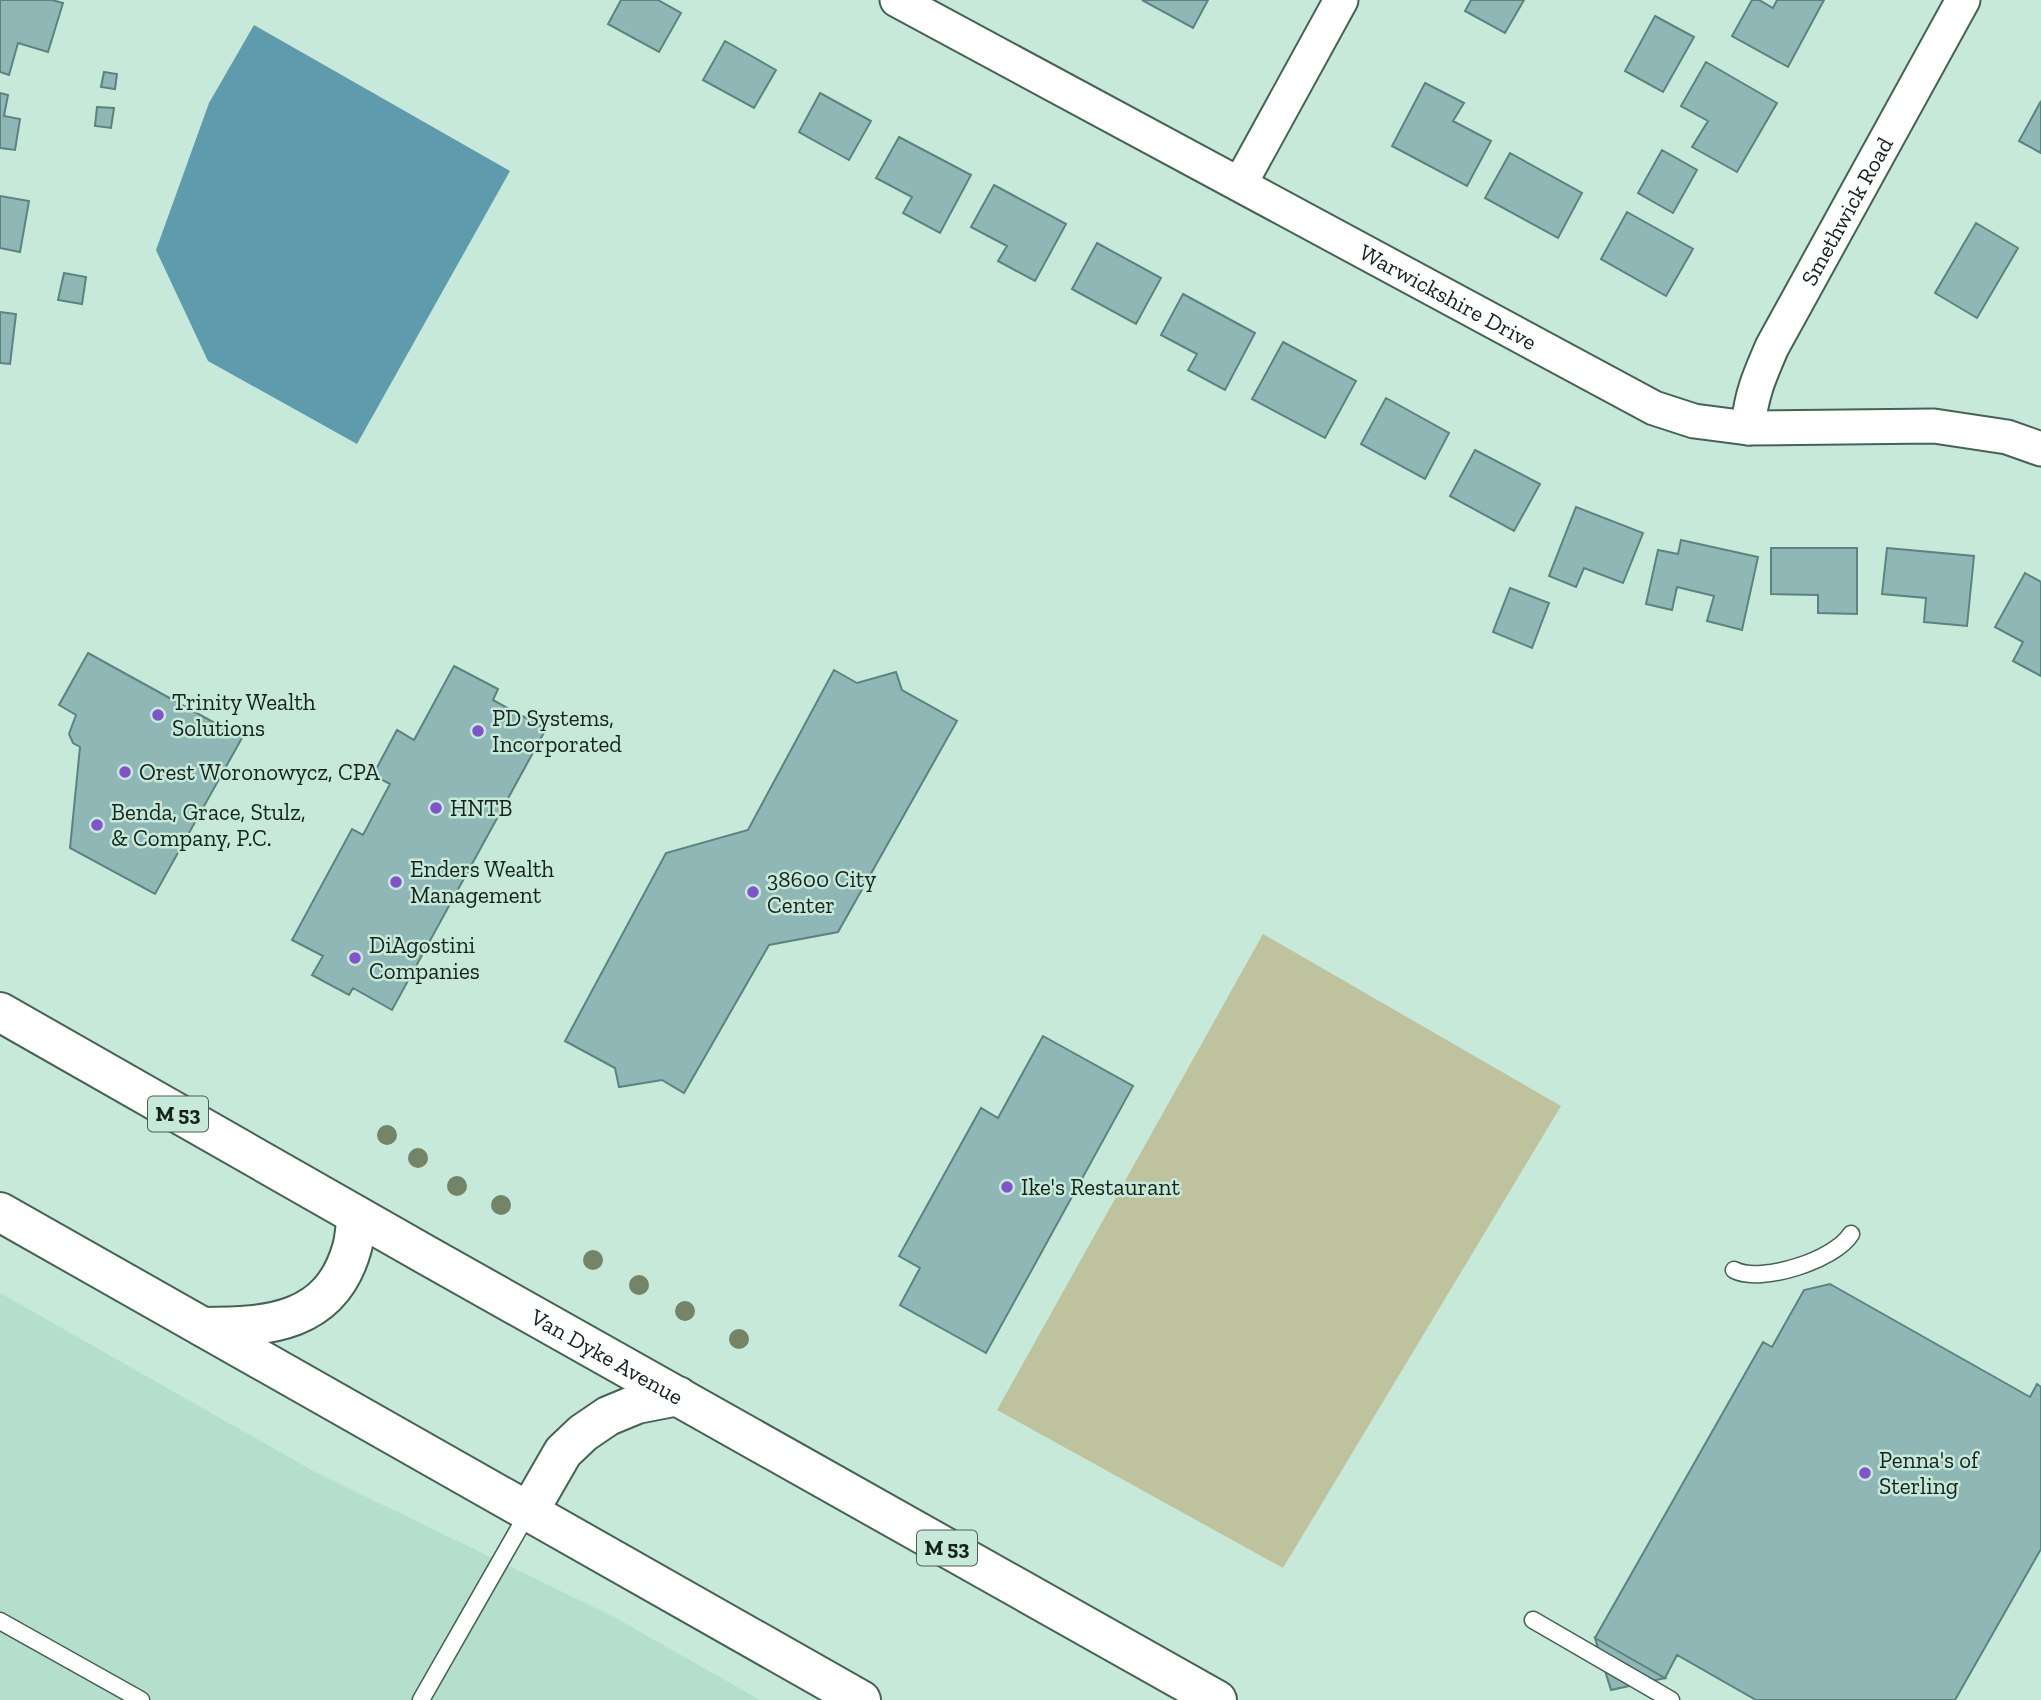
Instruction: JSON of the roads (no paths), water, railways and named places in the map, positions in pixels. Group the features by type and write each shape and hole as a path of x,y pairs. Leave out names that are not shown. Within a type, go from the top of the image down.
{"main road":[{"name":"Van Dyke Avenue","path":"0,1012 1217,1700"},
{"path":"0,1212 862,1700"},
{"path":"203,1327 247,1327 277,1321 301,1313 317,1303 331,1290 342,1272 352,1247 357,1216"},
{"path":"529,1511 564,1452 583,1433 608,1416 637,1404 678,1396"}],"street":[{"name":"Warwickshire Drive","path":"897,0 1654,408 1694,421 1748,428 1934,426 2007,436 2041,449"},
{"path":"1240,184 1340,0"},
{"name":"Smethwick Road","path":"1748,428 1756,382 1772,347 1963,0"}],"lane":[{"path":"1734,1269 1742,1274 1796,1267 1827,1255 1846,1242 1851,1234"},
{"path":"421,1700 529,1511"},
{"path":"0,1620 141,1700"},
{"path":"1533,1620 1671,1700"}],"water":[{"path":"254,25 510,171 357,444 208,361 156,250 209,103"}],"place":[{"name":"Trinity Wealth Solutions","path":"158,715"},
{"name":"PD Systems, Incorporated","path":"478,731"},
{"name":"Orest Woronowycz, CPA","path":"125,772"},
{"name":"HNTB","path":"436,808"},
{"name":"Benda, Grace, Stulz, & Company, P.C.","path":"97,825"},
{"name":"Enders Wealth Management","path":"396,882"},
{"name":"38600 City Center","path":"753,892"},
{"name":"DiAgostini Companies","path":"355,958"},
{"name":"Ike's Restaurant","path":"1007,1187"},
{"name":"Penna's of Sterling","path":"1865,1473"}]}
